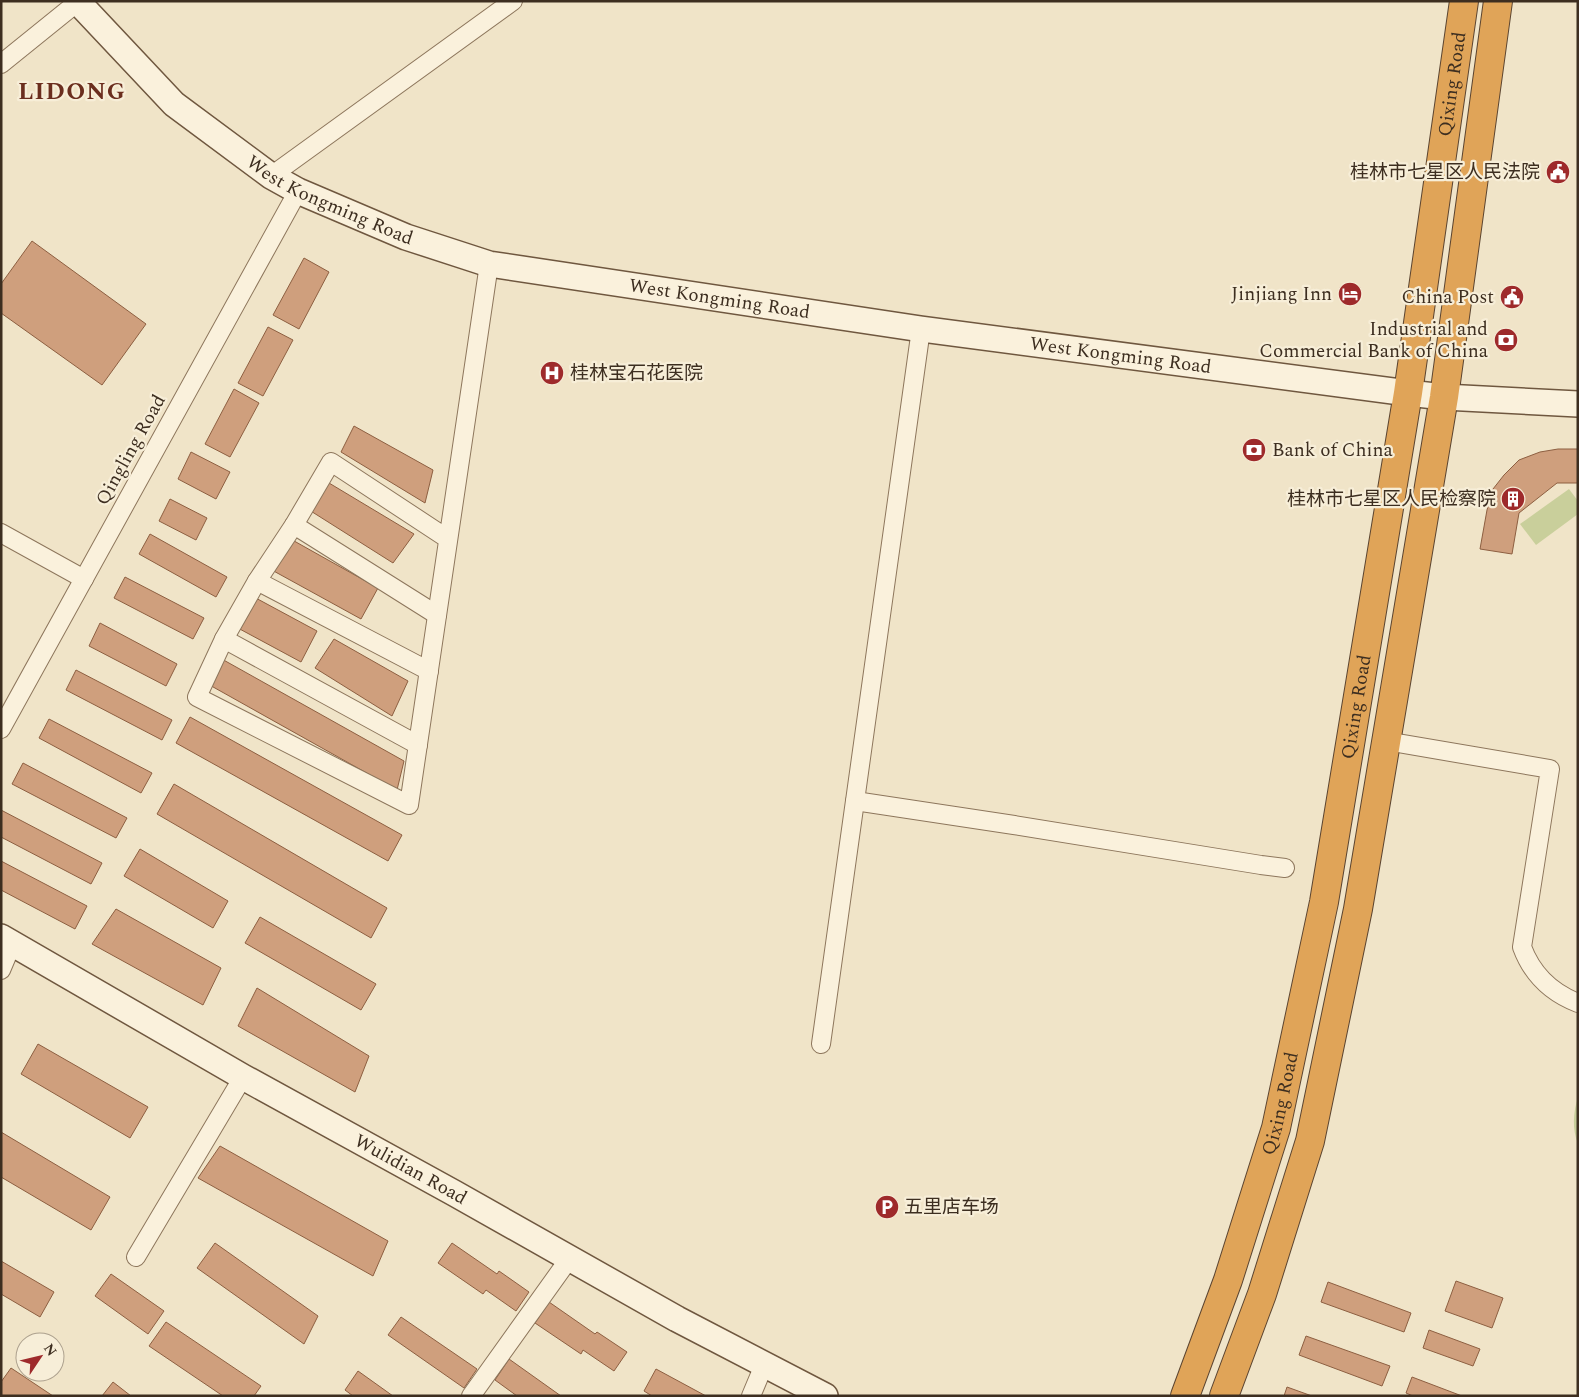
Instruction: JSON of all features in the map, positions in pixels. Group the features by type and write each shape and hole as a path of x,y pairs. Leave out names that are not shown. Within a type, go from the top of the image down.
{"highway":[{"name":"Qixing Road","path":"1185,1396 1228,1280 1276,1128 1324,902 1408,394 1464,1"},
{"name":"Qixing Road","path":"1224,1396 1262,1294 1310,1141 1358,908 1444,397 1498,1"}],"main road":[{"name":"West Kongming Road","path":"78,2 174,104 270,176 298,191 406,238 489,264 921,329 1408,394 1578,404"},
{"name":"Wulidian Road","path":"7,941 243,1077 445,1188 569,1259 677,1319 825,1396"}],"street":[{"path":"270,176 513,1"},
{"path":"1,64 78,2"},
{"name":"Qingling Road","path":"1,729 298,191"},
{"path":"448,539 331,462 294,525 257,581 224,639 197,697 409,805 489,264"},
{"path":"821,1044 921,329"},
{"path":"294,525 437,616"},
{"path":"1,533 84,579"},
{"path":"257,581 429,671"},
{"path":"224,639 418,745"},
{"path":"1386,741 1550,769 1522,947 1530,964 1549,987 1563,997 1578,1003"},
{"path":"855,801 1285,868"},
{"path":"1,970 7,941"},
{"path":"136,1257 243,1077"},
{"path":"471,1396 569,1259"},
{"path":"752,1396 764,1365"}],"green space":[{"path":"1569,489 1578,501 1578,514 1536,545 1520,524"},
{"path":"1578,1097 1578,1144 1574,1121"}],"building":[{"path":"32,241 146,324 102,385 1,313 1,284"},
{"path":"304,258 329,272 299,329 273,315"},
{"path":"268,327 293,340 263,396 238,383"},
{"path":"234,389 259,403 230,457 205,444"},
{"path":"354,426 433,470 425,503 341,452"},
{"name":"桂林市七星区人民检察院","path":"1558,449 1578,449 1578,483 1557,483 1519,513 1512,554 1480,549 1493,489 1519,460 1540,452"},
{"path":"191,452 230,472 216,499 178,479"},
{"path":"324,480 414,534 393,563 306,508"},
{"path":"170,499 207,518 196,540 159,521"},
{"path":"150,534 227,577 216,597 139,554"},
{"path":"287,537 378,588 361,619 270,569"},
{"path":"125,577 204,618 193,639 114,598"},
{"path":"252,596 317,631 301,662 236,627"},
{"path":"100,623 177,664 166,686 89,646"},
{"path":"334,639 408,681 392,716 315,668"},
{"path":"220,658 404,761 397,790 206,683"},
{"path":"76,670 172,720 162,740 66,690"},
{"path":"190,717 402,835 388,861 176,743"},
{"path":"49,719 152,773 141,793 39,738"},
{"path":"23,763 127,818 116,838 12,784"},
{"path":"174,784 387,908 371,938 157,814"},
{"path":"1,810 102,863 91,884 1,837"},
{"path":"140,849 228,901 213,928 124,876"},
{"path":"1,861 87,906 75,929 1,890"},
{"path":"116,909 221,968 203,1005 92,944"},
{"path":"260,917 376,984 361,1010 245,943"},
{"path":"257,988 369,1056 355,1092 238,1026"},
{"path":"38,1044 148,1107 130,1138 21,1074"},
{"path":"1,1132 110,1197 91,1230 1,1177"},
{"path":"220,1146 388,1241 373,1276 198,1178"},
{"path":"215,1243 318,1316 304,1344 197,1268"},
{"path":"452,1243 497,1274 499,1271 529,1292 516,1311 486,1290 483,1294 438,1263"},
{"path":"1,1261 54,1292 40,1317 1,1294"},
{"path":"111,1274 164,1311 148,1334 95,1296"},
{"path":"1456,1281 1503,1298 1492,1328 1445,1311"},
{"path":"1328,1282 1411,1313 1404,1332 1321,1302"},
{"path":"549,1302 595,1334 597,1332 627,1352 614,1371 583,1350 581,1354 535,1323"},
{"path":"401,1317 477,1369 464,1388 388,1335"},
{"path":"166,1322 261,1386 254,1396 223,1396 149,1346"},
{"path":"1429,1330 1480,1349 1473,1366 1423,1348"},
{"path":"1306,1336 1390,1366 1382,1386 1299,1355"},
{"path":"509,1359 561,1396 517,1396 495,1380"},
{"path":"11,1368 15,1371 15,1382 32,1382 53,1396 3,1396 1,1395 1,1382"},
{"path":"656,1369 706,1396 652,1396 644,1391"},
{"path":"358,1371 393,1396 353,1396 345,1390"},
{"path":"1412,1377 1462,1396 1413,1396 1406,1393"},
{"path":"113,1382 131,1396 102,1396"},
{"path":"1287,1387 1312,1396 1284,1396"}],"place":[{"name":"桂林市七星区人民法院","path":"1558,172"},
{"name":"Jinjiang Inn","path":"1350,294"},
{"name":"China Post","path":"1512,297"},
{"name":"Industrial and Commercial Bank of China","path":"1506,340"},
{"name":"桂林宝石花医院","path":"552,373"},
{"name":"Bank of China","path":"1254,450"},
{"name":"桂林市七星区人民检察院","path":"1513,499"},
{"name":"五里店车场","path":"887,1207"}],"district":[{"name":"LIDONG","path":"72,92"}]}
